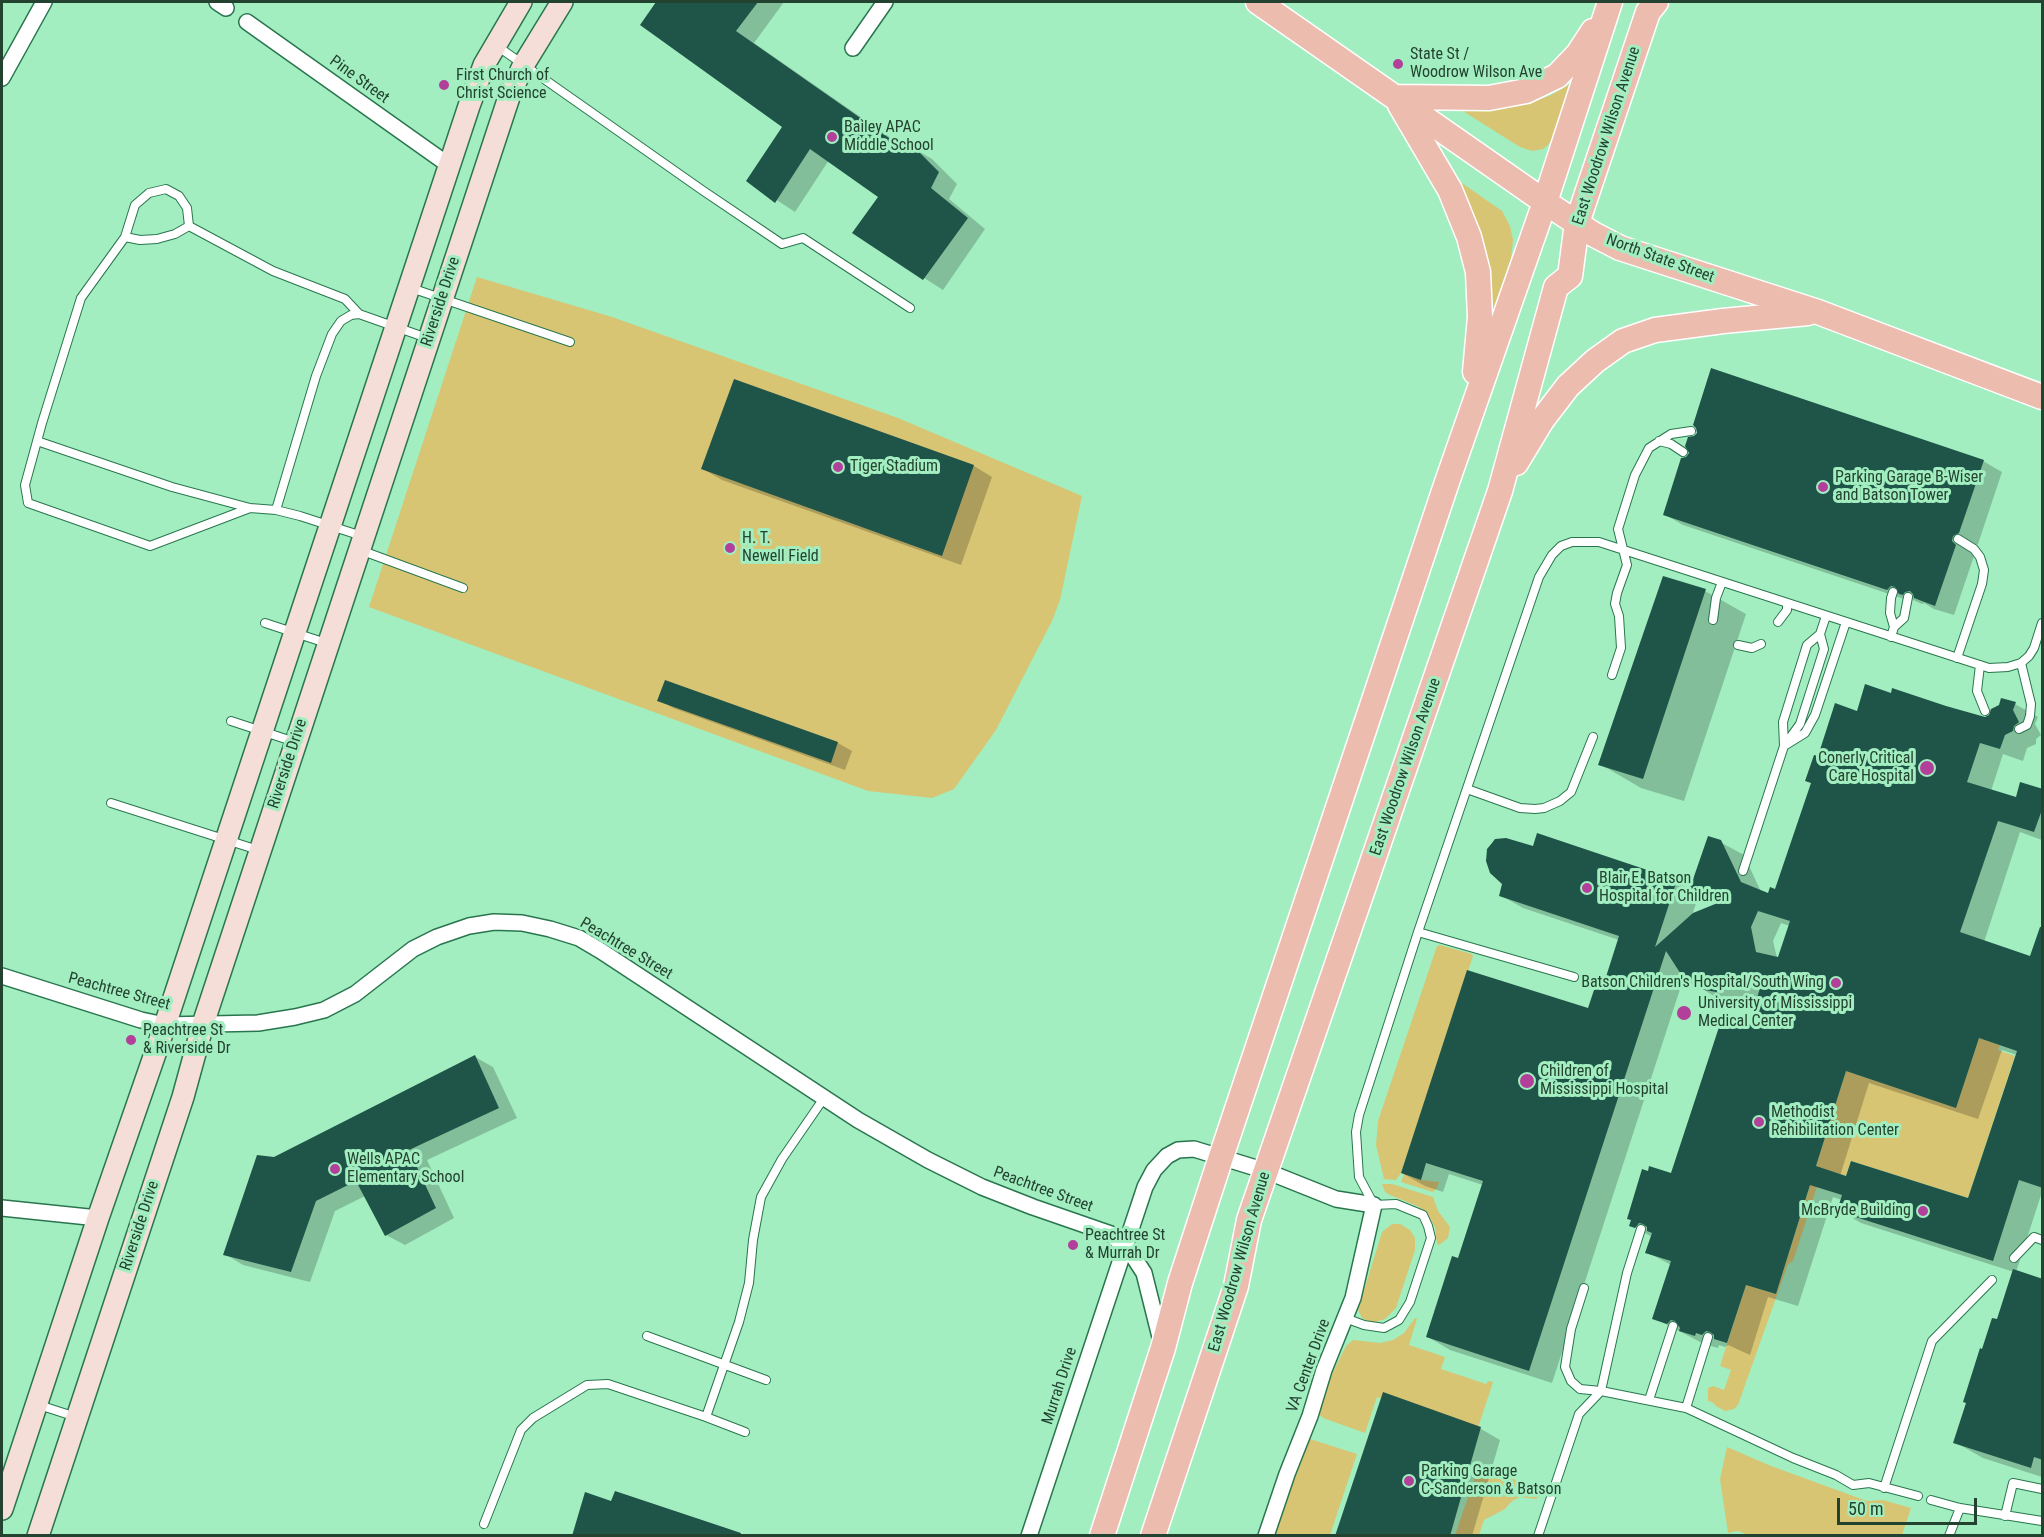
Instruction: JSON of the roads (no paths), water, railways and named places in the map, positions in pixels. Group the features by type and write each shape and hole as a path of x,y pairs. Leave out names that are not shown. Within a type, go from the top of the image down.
{"main road":[{"name":"North State Street","path":"1258,2 1545,202 1620,248 1818,312 2043,397"},
{"path":"1396,98 1489,98 1526,91 1557,76 1578,54 1610,2"},
{"path":"1102,1536 1163,1348 1180,1283 1221,1157 1470,414 1545,202 1610,2"},
{"name":"East Woodrow Wilson Avenue","path":"1153,1536 1236,1286 1249,1220 1500,491 1556,287 1570,276 1577,223 1648,12 1656,2"},
{"path":"1396,98 1450,190 1470,237 1478,272 1480,317 1470,414"},
{"path":"1500,491 1542,420 1568,386 1595,361 1623,341 1655,330 1818,312"}],"street":[{"path":"2,78 44,2"},
{"name":"Riverside Drive","path":"2,1509 484,65 521,2"},
{"name":"Riverside Drive","path":"38,1536 183,1097 203,1023 510,94 524,64 562,2"},
{"path":"853,48 885,2"},
{"name":"Pine Street","path":"247,22 450,166"},
{"name":"Peachtree Street","path":"2,976 141,1020 165,1025 258,1023 324,1010 355,994 412,949 436,937 469,926 494,922 522,923 579,938 858,1120 937,1164 982,1187 1111,1234 1144,1273 1163,1348"},
{"path":"1125,1248 1145,1187 1154,1170 1167,1156 1178,1150 1194,1149 1266,1171 1336,1199 1374,1205"},
{"name":"VA Center Drive","path":"1266,1536 1310,1416 1324,1370 1353,1298 1374,1205"},
{"path":"2,1208 98,1218"},
{"name":"Murrah Drive","path":"1029,1536 1125,1248"}],"lane":[{"path":"495,44 782,244 803,238 910,308"},
{"path":"189,226 187,208 179,196 166,189 149,193 135,205 125,237 81,298 25,485 28,502 150,546 250,508"},
{"path":"125,237 140,240 157,239 175,234 189,226"},
{"path":"189,226 273,271 345,299 359,315"},
{"path":"410,288 570,342"},
{"path":"276,510 282,484 326,348 332,333 341,321 351,315 359,315 429,339"},
{"path":"1612,675 1621,648 1619,616 1615,604 1627,565 1618,529 1635,475 1649,448 1671,434 1690,431"},
{"path":"37,441 172,487 250,508 276,510 330,525 361,543 463,588"},
{"path":"1659,441 1671,444 1683,452"},
{"path":"1958,539 1974,549 1980,557 1984,570 1982,584 1958,658"},
{"path":"1345,1318 1364,1325 1384,1328 1399,1320 1410,1302 1431,1238 1423,1215 1411,1208 1396,1204 1374,1205 1359,1177 1356,1132 1369,1081 1418,932 1543,568 1561,546 1572,542 1599,542 1989,668 2008,667 2021,663 2034,648 2043,623"},
{"path":"1713,620 1716,598 1722,582"},
{"path":"1893,592 1890,613 1894,627"},
{"path":"1891,637 1894,627 1904,618 1908,597"},
{"path":"1778,622 1787,610 1787,603"},
{"path":"1784,746 1783,722 1807,645 1820,634 1826,616"},
{"path":"1784,746 1805,733 1815,714 1846,622"},
{"path":"265,623 328,643"},
{"path":"1743,871 1784,746 1800,724 1824,649 1820,634"},
{"path":"1738,645 1752,648 1761,645"},
{"path":"2019,729 2027,725 2031,704 2021,663"},
{"path":"1980,665 1977,691 1985,711"},
{"path":"231,722 295,742"},
{"path":"1467,789 1520,808 1544,808 1560,801 1571,792 1593,737"},
{"path":"111,803 260,850"},
{"path":"1418,932 1574,977"},
{"path":"706,1417 725,1365 749,1283 753,1240 761,1197 782,1159 824,1098"},
{"path":"1538,1536 1579,1414 1601,1392 1627,1273 1641,1229"},
{"path":"2013,1258 2034,1237 2043,1240"},
{"path":"1884,1488 1932,1341 1992,1280"},
{"path":"1584,1288 1571,1329 1565,1367 1571,1381 1580,1389 1686,1408 1836,1475 1853,1485 1869,1484 1918,1496"},
{"path":"1649,1400 1673,1326"},
{"path":"647,1336 766,1380"},
{"path":"1686,1408 1708,1337"},
{"path":"484,1524 521,1430 533,1418 587,1386 608,1384 745,1432"},
{"path":"36,1404 77,1418"},
{"path":"2005,1516 2013,1483 2043,1489"},
{"path":"1931,1500 1960,1508 2043,1521"},
{"path":"1949,1536 1960,1508"}],"place":[{"name":"State St / Woodrow Wilson Ave","path":"1398,64"},
{"name":"First Church of Christ Science","path":"444,85"},
{"name":"Bailey APAC Middle School","path":"832,137"},
{"name":"Tiger Stadium","path":"838,467"},
{"name":"Parking Garage B-Wiser and Batson Tower","path":"1823,487"},
{"name":"H. T. Newell Field","path":"730,548"},
{"name":"Conerly Critical Care Hospital","path":"1927,768"},
{"name":"Blair E. Batson Hospital for Children","path":"1587,888"},
{"name":"Batson Children's Hospital/South Wing","path":"1836,983"},
{"name":"University of Mississippi Medical Center","path":"1684,1013"},
{"name":"Peachtree St & Riverside Dr","path":"131,1040"},
{"name":"Children of Mississippi Hospital","path":"1527,1081"},
{"name":"Methodist Rehibilitation Center","path":"1759,1122"},
{"name":"Wells APAC Elementary School","path":"335,1169"},
{"name":"McBryde Building","path":"1923,1211"},
{"name":"Peachtree St & Murrah Dr","path":"1073,1245"},
{"name":"Parking Garage C-Sanderson & Batson","path":"1409,1481"}]}
